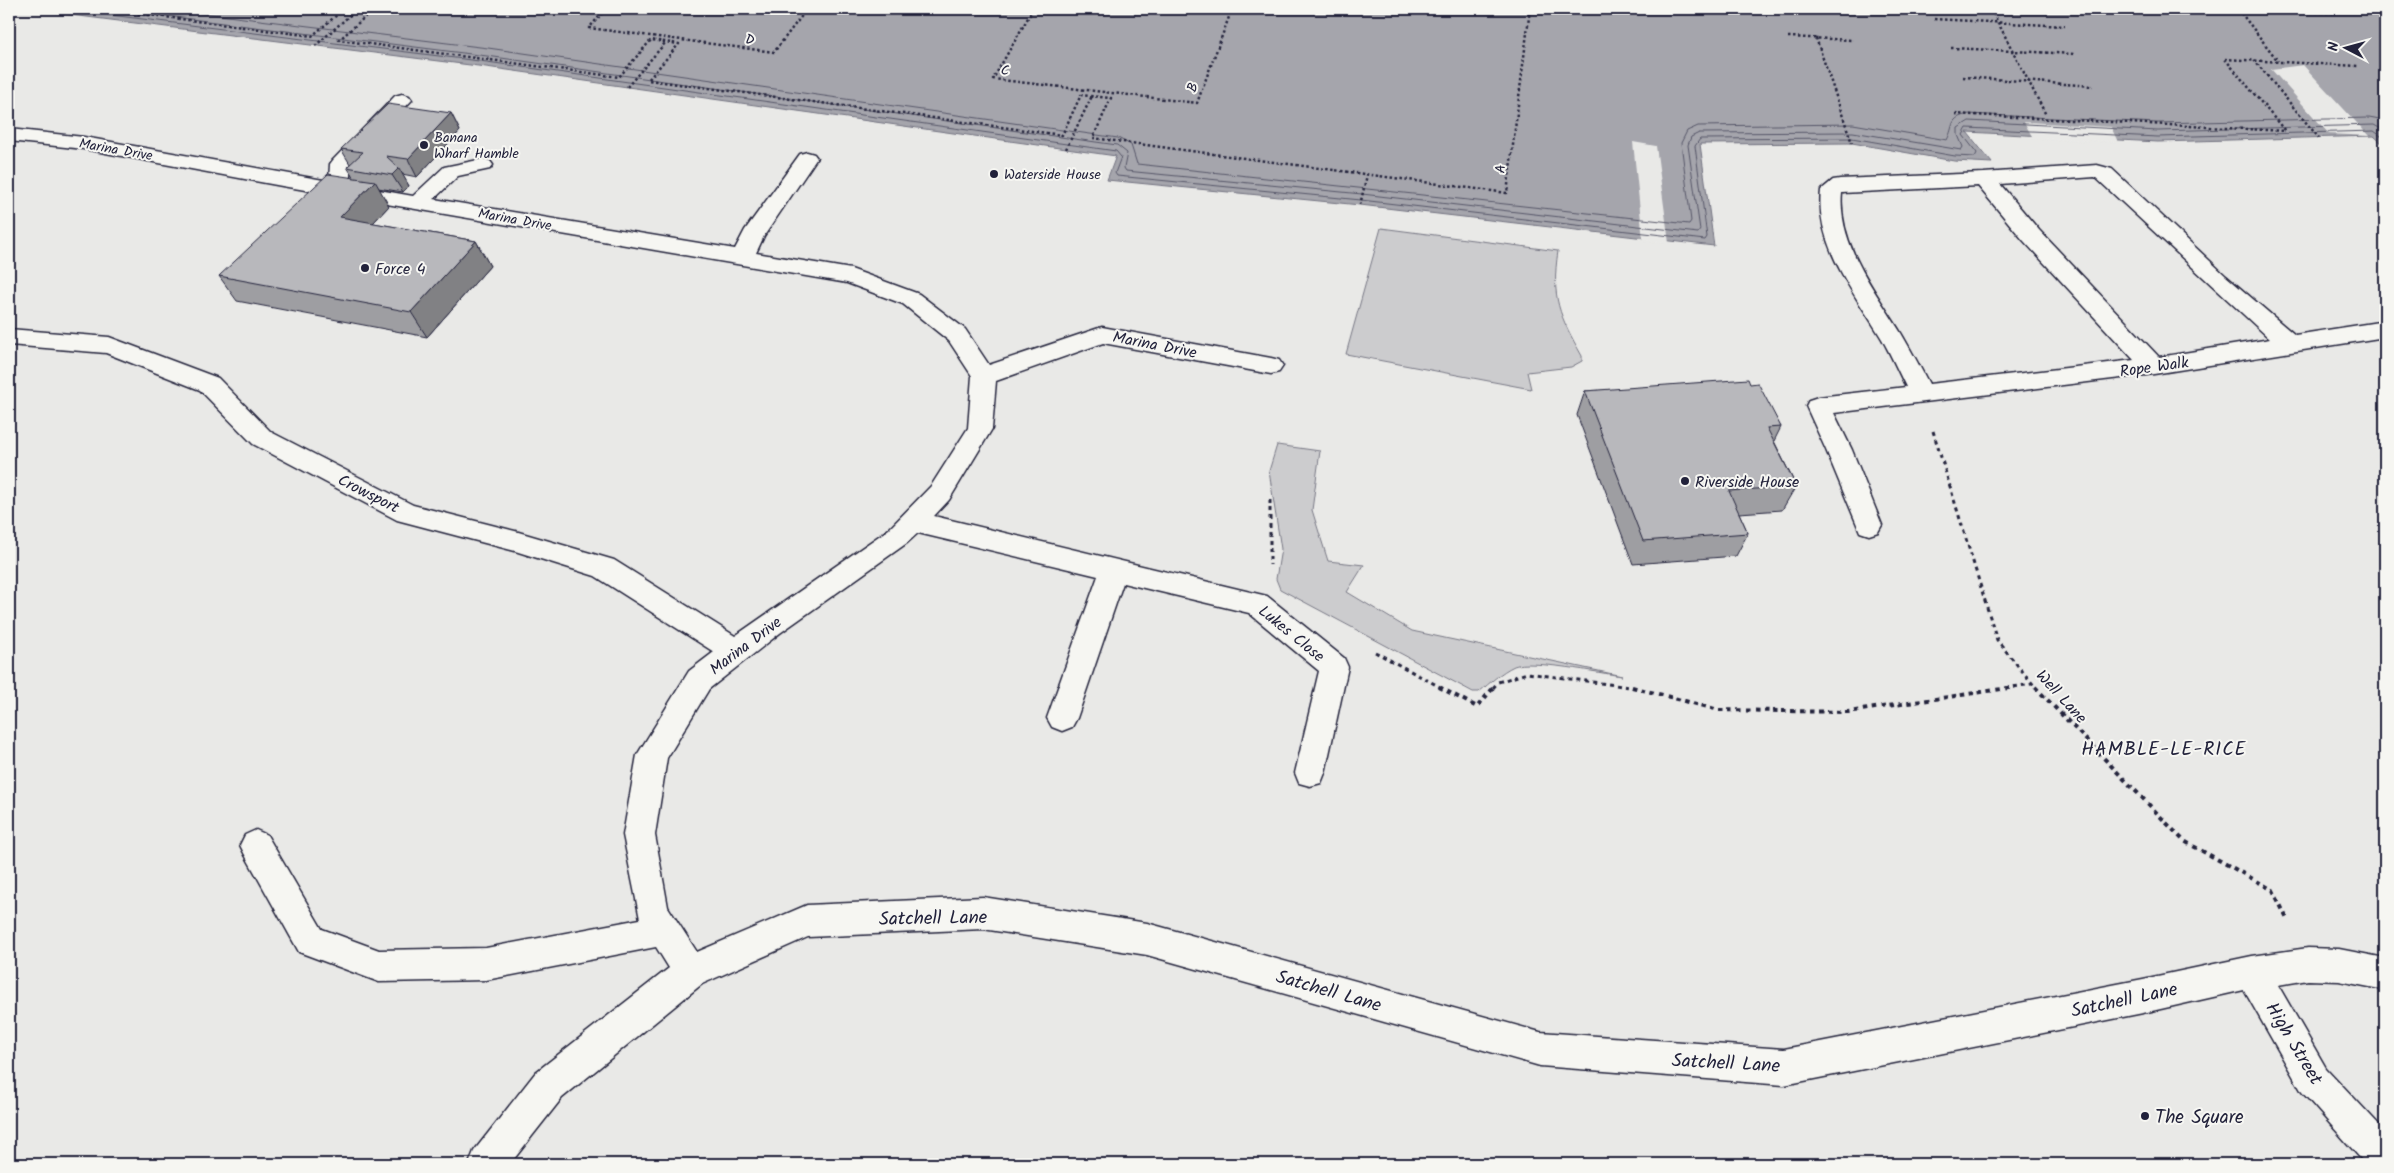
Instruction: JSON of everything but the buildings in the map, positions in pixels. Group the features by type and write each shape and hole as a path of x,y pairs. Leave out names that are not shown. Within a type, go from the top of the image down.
{"street":[{"path":"339,189 340,164 402,100"},
{"name":"Marina Drive","path":"9,135 84,143 418,203 851,276 911,298 956,335 984,376 980,429 940,494 898,536 736,651 699,680 652,755 638,835 653,912 690,972"},
{"path":"743,257 752,236 807,158"},
{"path":"418,203 452,171 483,165"},
{"path":"1922,395 1892,336 1875,312 1839,242 1829,200 1832,190 1840,185 1984,179 2090,171 2105,174 2218,281 2291,345"},
{"path":"1984,179 2031,235 2154,366"},
{"name":"Rope Walk","path":"1869,525 1839,450 1818,406 2154,366 2385,329"},
{"name":"Marina Drive","path":"984,376 1102,335 1271,366"},
{"name":"Crowsport","path":"9,337 109,345 209,384 262,438 406,513 515,541 604,568 736,651"},
{"name":"Lukes Close","path":"912,521 1257,604 1334,667 1310,773"},
{"path":"1062,718 1114,570"},
{"path":"256,845 311,941 379,966 486,964 664,930"},
{"name":"Satchell Lane","path":"486,1164 549,1085 690,972 807,921 983,913 1148,939 1540,1049 1784,1067 2143,996 2252,972"},
{"path":"2252,972 2308,964 2338,965 2385,974"},
{"name":"High Street","path":"2252,972 2314,1080 2375,1146 2385,1152"}],"path":[{"path":"103,9 312,36 344,9"},
{"path":"315,46 358,9"},
{"path":"374,9 339,40 619,77 650,40 679,44 648,80 1062,135 1081,95 1111,98 1093,138 1367,175 1360,205"},
{"path":"606,9 589,28 668,38 627,87"},
{"name":"D","path":"668,38 774,52 807,9"},
{"name":"C","path":"1032,9 993,79 1094,91"},
{"name":"B","path":"1094,91 1197,103 1232,9"},
{"name":"A","path":"1367,175 1507,193 1530,9"},
{"path":"1992,9 2046,115"},
{"path":"2238,9 2278,62"},
{"path":"2246,9 2335,13"},
{"path":"1934,18 2065,26"},
{"path":"1788,37 1854,40"},
{"path":"1816,38 1852,143"},
{"path":"1950,48 2075,54"},
{"path":"1955,114 2285,131 2225,59 2358,66"},
{"path":"2254,60 2319,138"},
{"path":"1963,77 2093,86"},
{"path":"1066,149 1094,91"},
{"name":"Well Lane","path":"1922,395 1997,640 2032,684 2184,841 2273,890 2308,964"},
{"path":"1267,574 1270,566 1270,500"},
{"path":"1368,648 1477,707 1498,682 1528,672 1630,686 1719,710 1848,712 2032,684"}],"shaded area":[{"path":"1381,228 1558,251 1556,294 1562,317 1582,356 1582,361 1571,367 1527,372 1531,389 1346,354"},
{"path":"1277,445 1320,451 1312,510 1328,561 1364,565 1347,592 1412,631 1622,676 1550,665 1523,664 1505,671 1479,692 1473,692 1280,589 1276,579 1281,549 1269,471"}],"water":[{"path":"23,9 2385,9 2385,146 2374,136 2158,142 1967,132 1992,163 1954,161 1852,143 1700,144 1714,246 1360,205 1107,180 1116,156 486,67"}],"pier":[{"path":"2303,65 2369,136 2329,134 2271,69"},
{"path":"2024,122 2111,127 2118,142 2033,138"},
{"path":"1633,142 1656,146 1669,243 1643,240"}],"place":[{"name":"Banana Wharf Hamble","path":"424,145"},
{"name":"Waterside House","path":"994,174"},
{"name":"Force 4","path":"365,268"},
{"name":"Riverside House","path":"1685,481"},
{"name":"The Square","path":"2145,1116"}],"district":[{"name":"HAMBLE-LE-RICE","path":"2164,748"}]}
